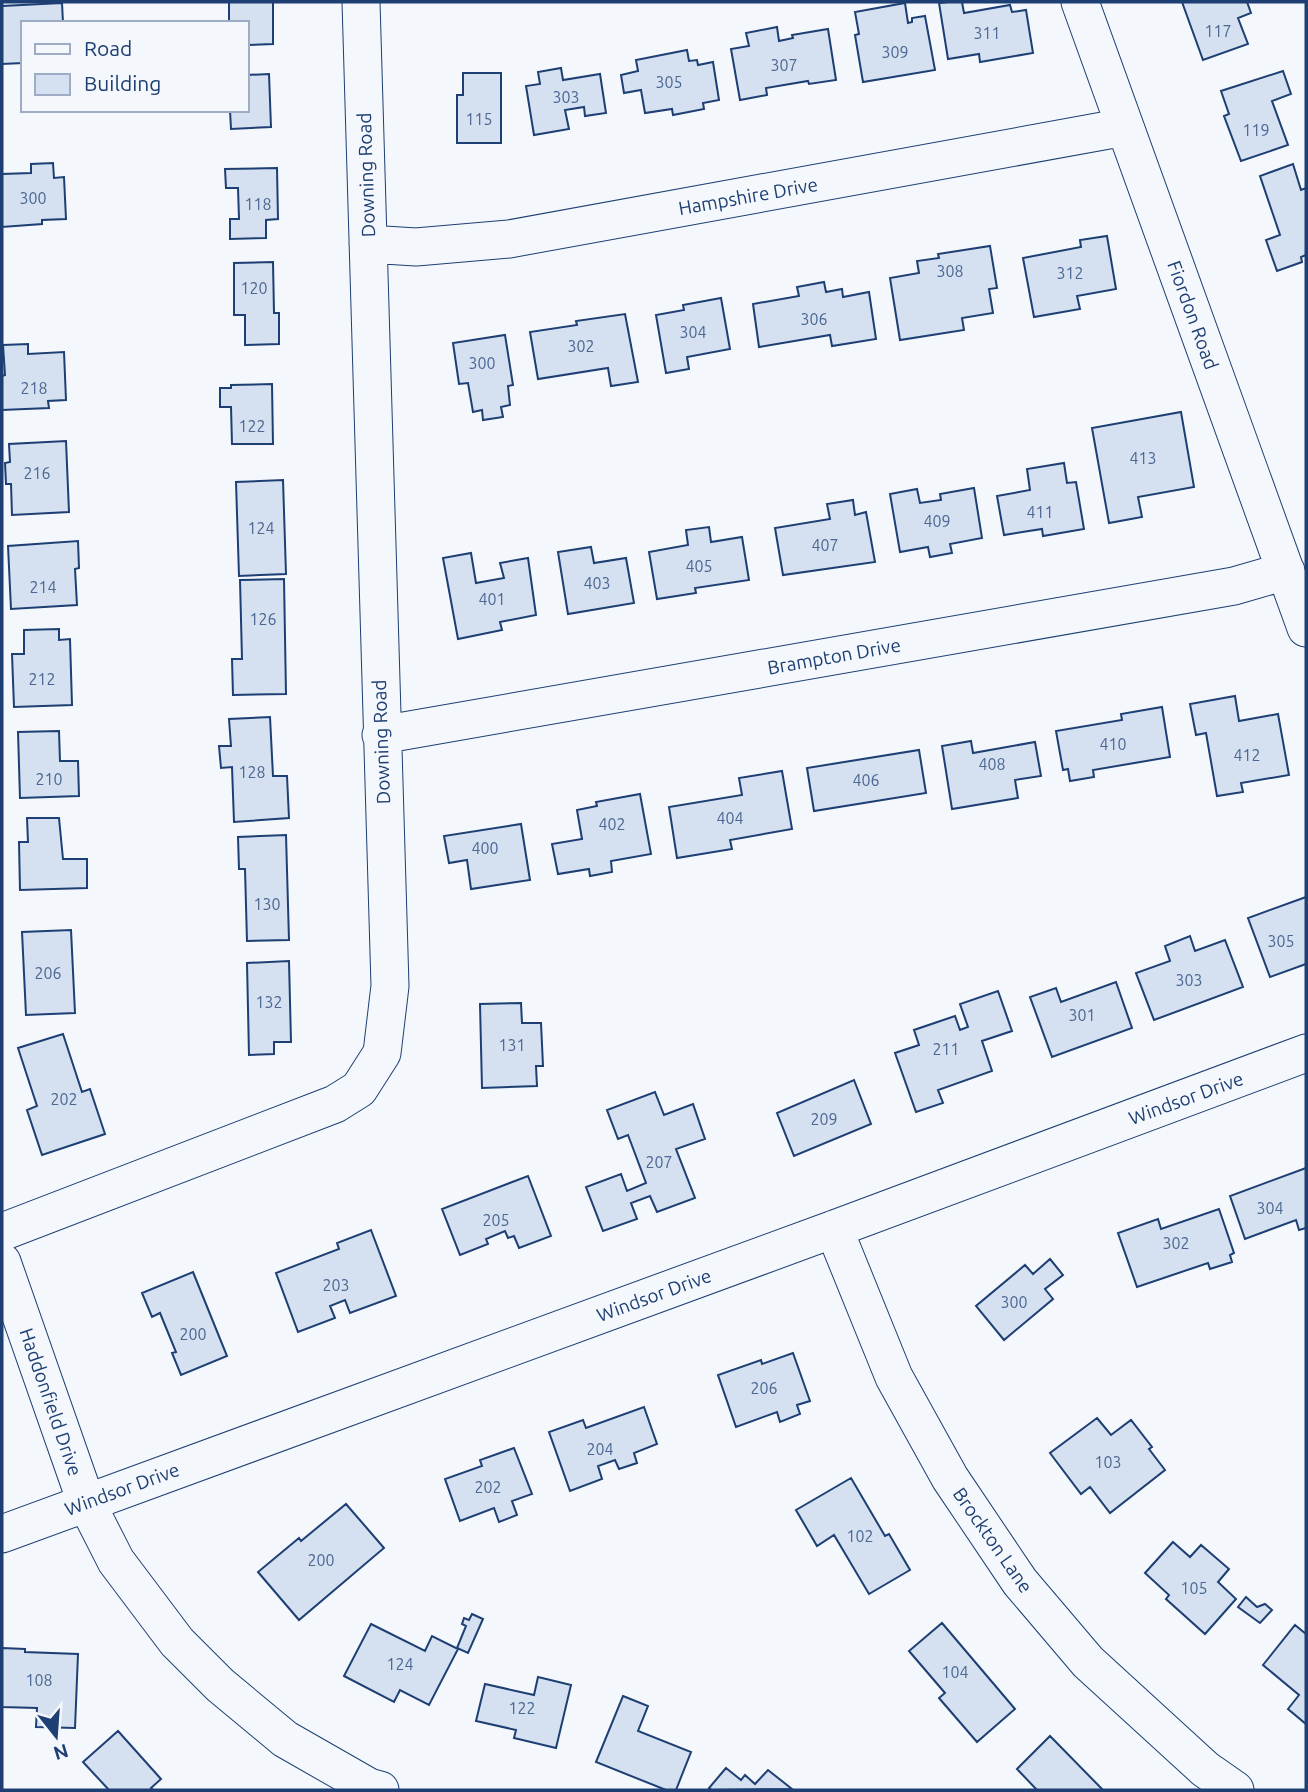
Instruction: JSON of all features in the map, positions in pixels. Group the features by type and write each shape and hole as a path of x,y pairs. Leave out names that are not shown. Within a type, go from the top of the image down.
{"street":[{"name":"Downing Road","path":"2,1232 335,1104 359,1089 382,1053 390,986 361,2"},
{"name":"Fiordon Road","path":"1080,2 1306,628"},
{"name":"Hampshire Drive","path":"368,244 416,247 509,239 1125,127"},
{"name":"Brampton Drive","path":"381,735 1234,586 1286,571"},
{"name":"Windsor Drive","path":"2,1534 1306,1054"},
{"name":"Brockton Lane","path":"834,1229 894,1377 950,1478 1020,1581 1088,1662 1205,1769 1235,1790"},
{"name":"Haddonfield Drive","path":"2,1262 86,1502 116,1561 177,1642 220,1685 285,1739 372,1789"}],"building":[{"path":"229,2 273,2 273,44 248,45 248,21 229,21"},
{"path":"962,2 964,13 1010,5 1012,12 1026,10 1033,53 980,62 979,54 948,59 939,3"},
{"path":"1182,2 1247,2 1251,13 1238,18 1248,44 1203,60"},
{"path":"62,3 63,21 21,21 21,63 2,64 2,6"},
{"path":"905,3 908,23 912,22 912,18 925,16 935,70 863,82 855,35 859,34 855,12"},
{"path":"777,27 779,41 793,38 792,35 828,29 836,80 809,84 808,81 766,88 767,95 740,100 731,49 749,46 746,33"},
{"path":"687,50 689,61 697,60 698,65 713,62 719,100 703,103 704,109 673,115 672,109 645,113 641,90 624,93 621,75 638,71 636,60"},
{"path":"561,68 563,80 600,74 606,113 585,116 584,107 565,110 569,129 534,135 526,86 540,84 538,72"},
{"path":"1283,71 1291,94 1272,101 1288,145 1241,161 1224,116 1229,114 1221,91"},
{"path":"463,73 501,73 501,143 457,143 457,95 463,95"},
{"path":"269,74 271,127 231,129 230,112 248,112 248,75"},
{"path":"53,163 54,178 64,177 66,219 2,227 2,174 31,173 31,164"},
{"path":"1293,164 1301,190 1306,188 1306,255 1301,257 1302,262 1277,271 1266,240 1280,235 1260,176"},
{"path":"277,168 278,219 266,220 266,238 230,239 230,219 239,219 238,188 226,188 225,169"},
{"path":"1107,236 1116,289 1077,296 1080,309 1034,317 1023,258 1081,247 1080,240"},
{"path":"990,246 997,288 989,289 993,313 962,318 964,330 900,340 890,278 919,273 917,261 939,258 938,254"},
{"path":"273,262 274,313 279,313 279,344 245,345 245,315 234,315 234,263"},
{"path":"824,282 826,292 842,289 843,297 869,292 876,339 832,346 830,335 759,347 753,304 799,296 797,287"},
{"path":"721,298 730,349 687,357 689,369 666,373 656,315 684,310 683,305"},
{"path":"625,314 638,382 611,386 608,368 538,379 530,332 577,325 576,321"},
{"path":"505,335 513,385 508,386 510,405 501,407 503,417 483,420 482,410 473,412 468,383 459,384 453,343"},
{"path":"28,344 28,354 64,352 66,400 48,401 49,408 2,410 2,376 5,375 3,345"},
{"path":"272,384 273,444 232,444 231,407 220,407 220,388 231,388 231,385"},
{"path":"1181,412 1194,487 1138,497 1142,517 1109,523 1092,428"},
{"path":"66,441 69,512 12,515 11,484 6,484 5,463 10,462 9,444"},
{"path":"1064,463 1067,483 1076,482 1084,529 1043,536 1042,529 1004,535 997,496 1030,490 1027,469"},
{"path":"283,480 286,574 239,576 236,482"},
{"path":"974,488 982,538 950,544 952,553 930,557 928,547 900,552 890,494 917,489 920,503 941,500 940,494"},
{"path":"853,500 855,515 866,512 875,562 783,575 775,528 830,519 827,504"},
{"path":"709,527 711,542 742,537 749,580 695,588 696,593 657,599 649,552 688,545 686,530"},
{"path":"78,541 79,568 75,569 77,605 11,609 8,546"},
{"path":"591,547 594,563 626,558 634,603 568,614 558,552"},
{"path":"471,553 476,583 504,578 500,563 528,558 536,615 500,622 502,630 458,639 443,558"},
{"path":"284,579 286,694 233,695 232,659 242,659 240,580"},
{"path":"59,629 59,640 70,639 72,705 14,707 12,654 24,654 24,630"},
{"path":"1235,696 1239,721 1278,714 1289,775 1241,783 1243,792 1217,796 1206,733 1196,735 1190,704"},
{"path":"1162,707 1170,757 1093,770 1094,777 1070,781 1068,769 1063,770 1056,731 1122,720 1121,714"},
{"path":"270,717 273,776 287,776 289,818 234,822 232,767 221,768 219,746 231,746 229,719"},
{"path":"59,731 60,761 78,761 79,796 20,798 18,732"},
{"path":"971,741 973,753 1035,742 1041,776 1015,780 1018,798 952,809 942,746"},
{"path":"919,750 926,793 814,811 807,768"},
{"path":"782,771 792,829 730,840 732,849 677,858 669,807 742,795 739,778"},
{"path":"640,794 651,854 611,861 612,872 590,876 589,869 558,874 552,844 582,839 577,810 597,806 596,802"},
{"path":"27,818 59,818 63,859 87,859 87,888 20,890 19,842 28,842"},
{"path":"521,824 530,880 471,889 467,860 449,863 444,836"},
{"path":"286,835 289,940 247,941 245,869 239,869 238,837"},
{"path":"1306,897 1306,964 1270,977 1248,918"},
{"path":"71,930 75,1013 26,1015 22,932"},
{"path":"1190,936 1195,951 1225,940 1243,987 1154,1020 1136,973 1170,961 1165,946"},
{"path":"289,961 291,1042 274,1042 274,1054 249,1055 247,963"},
{"path":"1116,982 1132,1028 1052,1057 1030,997 1056,988 1061,1002"},
{"path":"998,991 1012,1031 982,1041 992,1071 938,1090 943,1103 916,1112 895,1053 919,1045 914,1030 955,1016 960,1030 968,1027 960,1004"},
{"path":"521,1003 522,1023 541,1023 543,1066 536,1066 537,1086 482,1088 480,1004"},
{"path":"63,1034 82,1092 90,1089 105,1134 42,1155 27,1110 37,1106 18,1048"},
{"path":"854,1080 871,1124 794,1156 777,1113"},
{"path":"655,1092 664,1115 693,1104 705,1139 676,1149 695,1198 657,1212 650,1196 631,1203 637,1219 603,1231 586,1187 621,1174 627,1191 646,1183 628,1135 618,1139 607,1110"},
{"path":"1306,1168 1306,1228 1299,1230 1296,1220 1245,1239 1230,1196"},
{"path":"528,1176 551,1236 519,1248 514,1236 508,1238 505,1231 486,1239 488,1244 460,1255 442,1209"},
{"path":"1219,1209 1234,1253 1230,1255 1232,1262 1210,1269 1208,1263 1137,1287 1118,1233 1158,1219 1161,1229"},
{"path":"371,1230 396,1296 350,1313 345,1300 330,1306 335,1318 298,1332 276,1273 339,1249 337,1243"},
{"path":"1050,1259 1063,1275 1045,1289 1053,1299 1004,1340 976,1306 1025,1265 1033,1274"},
{"path":"193,1272 227,1356 181,1375 172,1353 176,1352 160,1313 152,1317 142,1293"},
{"path":"793,1353 810,1401 797,1405 800,1414 780,1422 777,1412 736,1427 718,1375 761,1360 762,1364"},
{"path":"644,1407 657,1444 634,1453 637,1463 619,1469 615,1460 598,1466 602,1479 570,1491 549,1432 583,1420 586,1428"},
{"path":"1097,1418 1111,1435 1131,1420 1152,1447 1149,1449 1165,1470 1110,1513 1090,1487 1081,1494 1050,1453"},
{"path":"514,1448 532,1494 512,1501 517,1515 499,1522 494,1508 460,1521 445,1479 482,1466 480,1460"},
{"path":"851,1478 885,1536 889,1534 910,1570 869,1594 834,1535 817,1546 796,1510"},
{"path":"346,1504 384,1548 299,1620 258,1572"},
{"path":"1173,1542 1190,1557 1201,1545 1229,1569 1218,1582 1236,1599 1205,1634 1166,1599 1169,1595 1145,1573"},
{"path":"1246,1597 1257,1607 1265,1604 1272,1610 1260,1623 1238,1607"},
{"path":"472,1614 483,1619 468,1653 457,1648 466,1626 462,1624 464,1618 469,1620"},
{"path":"942,1623 1015,1709 977,1742 939,1698 945,1693 909,1651"},
{"path":"371,1624 425,1651 432,1636 458,1649 429,1705 400,1690 394,1702 344,1676"},
{"path":"1295,1625 1306,1634 1306,1724 1288,1709 1299,1695 1263,1665"},
{"path":"2,1648 25,1649 25,1652 78,1654 75,1728 36,1727 37,1708 2,1707"},
{"path":"538,1677 571,1685 556,1748 514,1738 516,1730 476,1721 485,1684 534,1695"},
{"path":"623,1696 648,1706 638,1731 691,1752 676,1790 666,1790 596,1762"},
{"path":"118,1731 161,1779 151,1788 153,1790 109,1790 83,1762"},
{"path":"1050,1736 1103,1790 1037,1790 1017,1769"},
{"path":"726,1768 741,1780 745,1775 755,1784 768,1770 792,1789 709,1788"}]}
